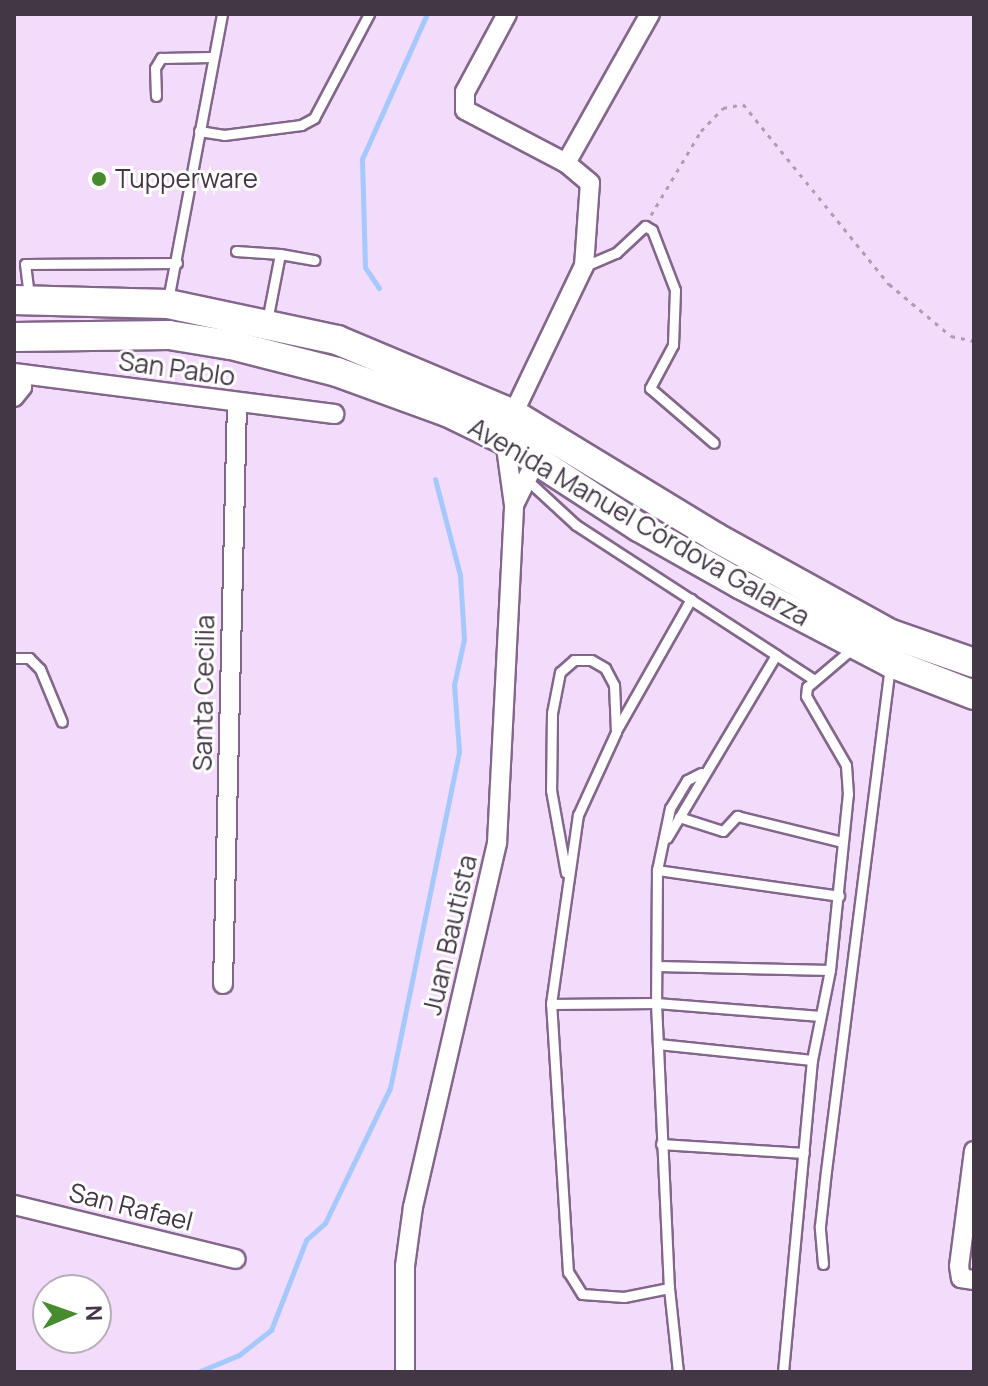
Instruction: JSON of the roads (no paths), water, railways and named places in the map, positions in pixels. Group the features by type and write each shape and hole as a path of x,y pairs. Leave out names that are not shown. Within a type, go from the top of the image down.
{"main road":[{"name":"Avenida Manuel Córdova Galarza","path":"22,300 168,304 337,340 509,427 531,469 891,663 974,695"},
{"name":"Avenida Manuel Córdova Galarza","path":"14,337 169,335 231,345 337,372 509,427 549,433 715,537 891,634 974,663"}],"street":[{"path":"507,14 465,92 465,110 566,163 590,183 584,266 509,427"},
{"path":"566,163 650,14"},
{"path":"14,397 22,387 17,374"},
{"name":"San Pablo","path":"17,374 334,414"},
{"name":"Santa Cecilia","path":"223,984 237,404"},
{"name":"Juan Bautista","path":"405,1372 404,1286 413,1207 494,872 514,505 509,427"},
{"name":"Juan Bautista","path":"514,505 549,433"},
{"path":"974,1151 959,1266 961,1278 974,1280"},
{"name":"San Rafael","path":"14,1205 235,1259"}],"lane":[{"path":"168,304 211,57 222,14"},
{"path":"199,131 224,135 301,125 314,118 369,14"},
{"path":"156,96 155,68 161,58 211,57"},
{"path":"584,266 616,253 645,226 652,230 675,290 673,345 650,388 714,443"},
{"path":"236,251 314,260"},
{"path":"266,324 280,254"},
{"path":"22,300 20,264 177,263"},
{"path":"531,469 576,525 813,679"},
{"path":"669,1288 593,1297 573,1283 551,1004 566,873 582,800 616,732 691,599"},
{"path":"783,1372 812,1060 830,970 839,896 846,765 806,696 813,679 857,645"},
{"path":"664,844 701,773 776,655"},
{"path":"14,658 35,662 62,722"},
{"path":"566,873 551,790 552,713 560,672 574,660 591,660 605,668 614,685 616,732"},
{"path":"823,1264 820,1226 891,663"},
{"path":"678,1372 669,1288 661,1144 656,1003 657,870 676,796 687,780 701,773"},
{"path":"679,817 723,831 737,816 842,842"},
{"path":"657,870 839,896"},
{"path":"657,966 830,970"},
{"path":"551,1004 656,1003 820,1016"},
{"path":"658,1044 812,1060"},
{"path":"661,1144 804,1153"}],"waterway":[{"path":"379,288 365,267 362,159 427,14"},
{"path":"198,1372 239,1355 271,1330 306,1240 325,1223 390,1088 459,751 454,685 464,639 460,575 435,479"}],"place":[{"name":"Tupperware","path":"99,179"}]}
